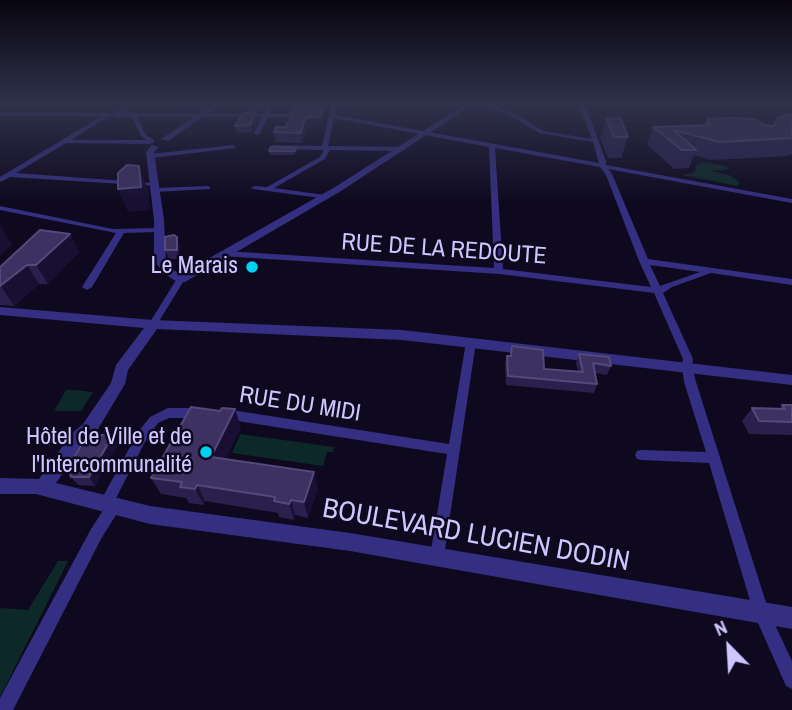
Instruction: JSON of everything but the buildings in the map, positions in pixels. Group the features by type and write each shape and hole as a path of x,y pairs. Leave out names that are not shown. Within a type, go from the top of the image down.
{"street":[{"path":"0,180 71,138"},
{"path":"146,138 152,147 160,261 169,272 181,279"},
{"path":"152,147 167,144 169,141 166,138"},
{"path":"270,188 323,158 328,138"},
{"path":"42,488 78,438 89,429 118,384 121,369 181,279 325,197 417,138"},
{"path":"451,138 792,201"},
{"path":"578,138 596,141"},
{"path":"595,138 603,166 609,174 643,261 686,352 687,367 713,458 762,614 792,680"},
{"path":"65,142 152,147 233,147"},
{"path":"492,146 499,271"},
{"path":"273,147 401,149"},
{"path":"9,175 154,188 208,188"},
{"path":"255,188 325,197"},
{"path":"0,208 121,231 157,230"},
{"path":"87,287 121,231"},
{"name":"RUE DE LA REDOUTE","path":"225,254 499,271 659,291"},
{"path":"643,261 792,282"},
{"path":"659,291 668,285 714,270"},
{"path":"0,311 153,324 352,332 471,342 792,380"},
{"path":"437,556 471,342"},
{"name":"RUE DU MIDI","path":"3,710 96,534 102,503 148,426 159,417 168,414 233,415 454,450"},
{"path":"641,454 713,458"},
{"name":"BOULEVARD LUCIEN DODIN","path":"0,486 42,488 150,514 437,556 792,618"}],"green space":[{"path":"703,162 725,166 729,169 711,171 729,175 740,182 738,186 682,175 692,173 696,170 695,166"},
{"path":"66,390 93,392 81,411 54,411"},
{"path":"240,434 334,447 333,452 327,452 323,466 232,453"},
{"path":"58,561 68,561 0,697 0,608 28,610"}],"place":[{"name":"Le Marais","path":"252,267"},
{"name":"Hôtel de Ville et de l'Intercommunalité","path":"206,452"}]}
